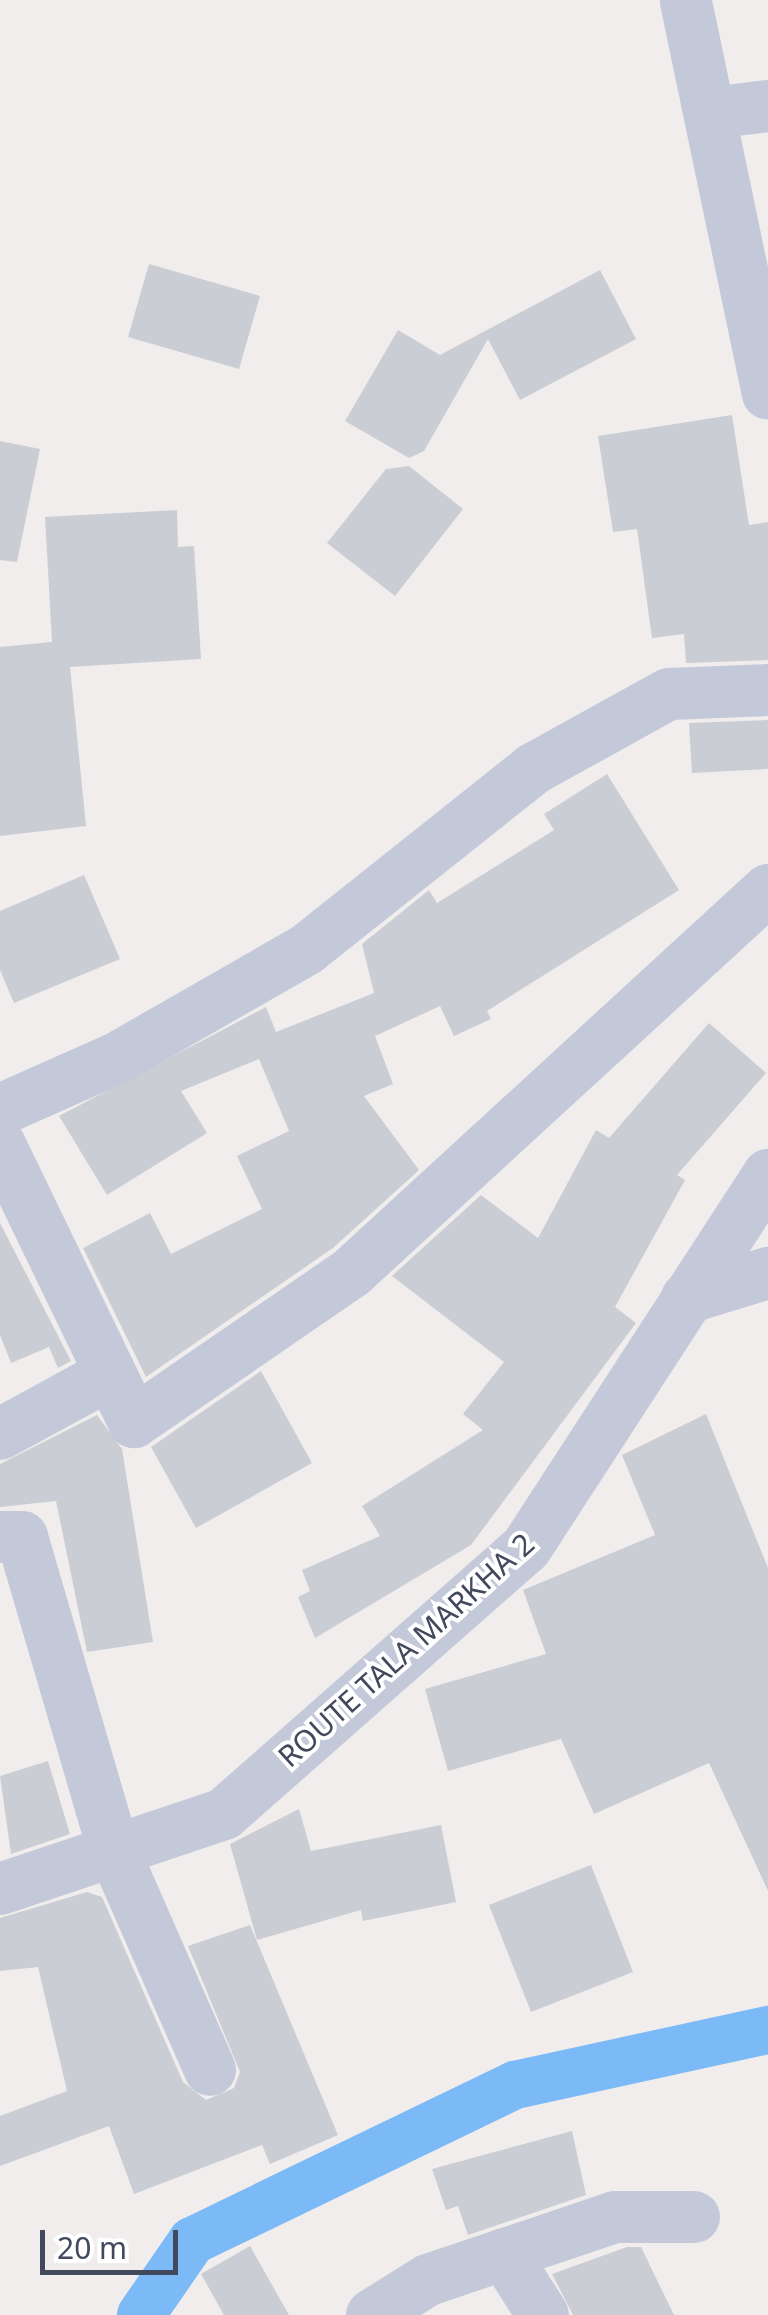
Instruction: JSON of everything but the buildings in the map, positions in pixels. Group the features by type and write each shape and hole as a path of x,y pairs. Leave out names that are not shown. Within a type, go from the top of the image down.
{"street":[{"path":"686,2 768,394"},
{"path":"712,112 768,106"},
{"path":"0,1110 118,1058 307,949 533,769 652,703 669,694 768,690"},
{"path":"0,1144 108,1375 134,1422 352,1272 768,890"},
{"name":"ROUTE TALA MARKHA 2","path":"0,1889 224,1814 526,1548 768,1175"},
{"path":"687,1298 768,1273"},
{"path":"0,1434 108,1375"},
{"path":"0,1537 22,1537 114,1851 210,2070"},
{"path":"372,2315 428,2280 615,2217 694,2216"},
{"path":"504,2254 544,2315"}],"waterway":[{"path":"141,2315 192,2241 515,2085 768,2030"}]}
